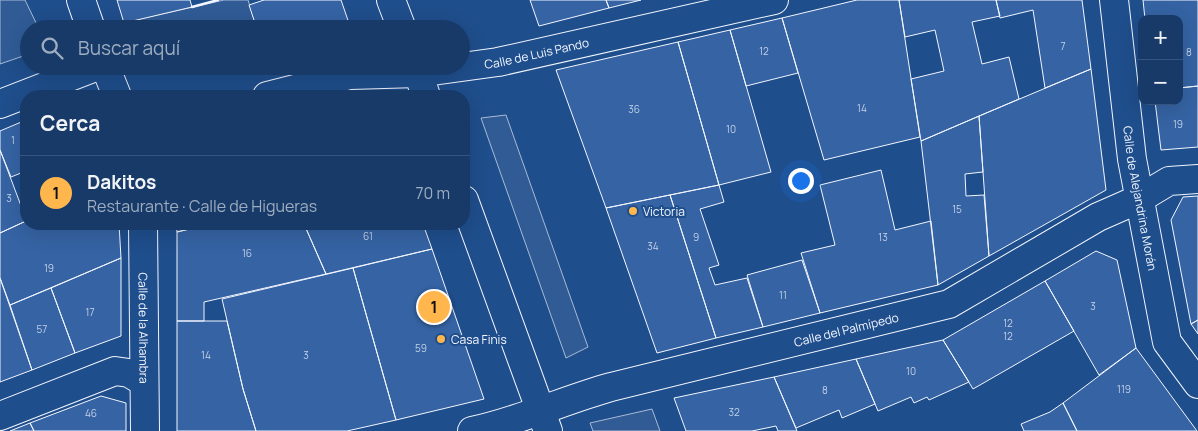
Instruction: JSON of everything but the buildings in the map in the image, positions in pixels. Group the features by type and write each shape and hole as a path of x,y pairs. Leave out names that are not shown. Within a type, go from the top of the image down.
{"street":[{"path":"81,0 88,20"},
{"path":"391,0 399,20"},
{"name":"Calle de Luis Pando","path":"470,68 774,0"},
{"name":"Calle de Alejandrina Morán","path":"1114,0 1132,159 1167,342 1198,384"},
{"path":"36,90 75,75"},
{"path":"109,75 115,90"},
{"name":"Calle de Luis Pando","path":"291,90 350,75 420,78 435,75"},
{"path":"0,104 20,96"},
{"name":"Calle del Palmípedo","path":"472,431 545,421 578,396 949,304 1098,217 1139,199 1169,181 1198,178"},
{"path":"470,216 545,421"},
{"name":"Calle de la Alhambra","path":"143,230 146,431"},
{"path":"0,416 115,371 129,373 144,382"}],"shaded area":[{"path":"0,0 25,0 35,20 20,20 20,57 0,64"},
{"path":"224,0 248,0 254,20 136,20"},
{"path":"506,115 588,347 566,358 481,118"},
{"path":"652,409 660,431 593,431 590,423"}],"wall":[{"path":"192,7 218,0"}],"place":[{"name":"Victoria","path":"633,211"},
{"name":"Dakitos","path":"434,307"},
{"name":"Casa Finis","path":"441,339"}]}
